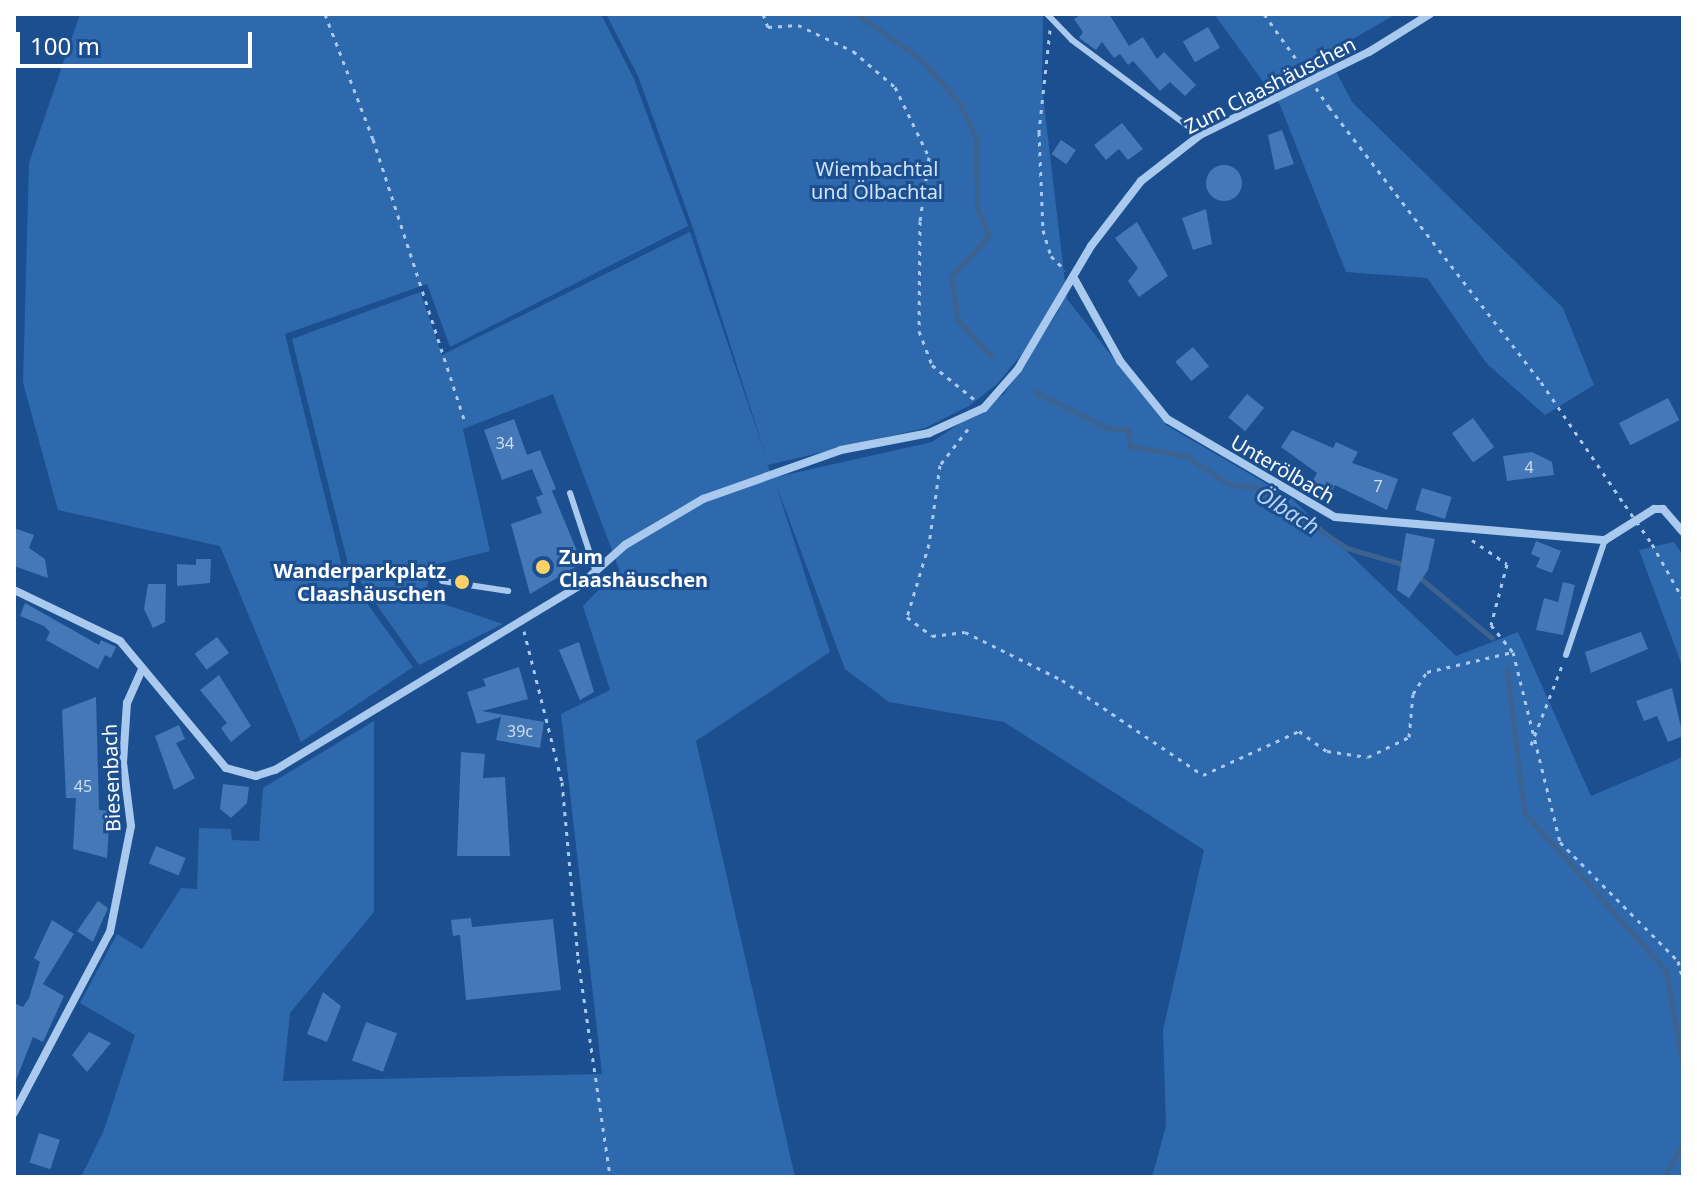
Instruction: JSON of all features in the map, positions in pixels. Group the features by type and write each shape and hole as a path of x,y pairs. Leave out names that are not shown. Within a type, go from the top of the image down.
{"street":[{"name":"Zum Claashäuschen","path":"141,671 226,768 256,776 520,620 596,572 659,522 715,494 841,450 929,433 984,408 1018,369 1075,280 1117,206 1200,135 1369,52 1430,14"},
{"name":"Unterölbach","path":"1075,280 1120,361 1167,419 1335,517 1605,540"},
{"path":"1605,540 1654,509 1663,509 1683,532"},
{"path":"14,590 120,641 141,671"},
{"name":"Biesenbach","path":"14,1113 110,932 131,826 123,763 125,713 131,683 141,671"}],"lane":[{"path":"1047,14 1052,23 1200,135"},
{"path":"570,493 596,572"},
{"path":"1566,655 1605,540"},
{"path":"442,581 508,591"}],"path":[{"path":"325,14 373,139 464,419"},
{"path":"763,14 768,27 798,25 853,51 895,87 929,157 920,221 919,331 932,365 984,408 940,465 929,544 907,617 932,636 965,632 1062,680 1203,775 1299,731 1327,751 1368,757 1409,737 1413,694 1427,672 1513,652"},
{"path":"1264,14 1329,107 1541,382 1652,544 1683,599"},
{"path":"1052,23 1039,132 1043,230 1051,256 1075,280"},
{"path":"1453,527 1507,564 1491,625 1513,652 1531,745 1560,842 1678,961 1683,980"},
{"path":"520,620 562,782 578,959 610,1177"},
{"path":"1531,745 1566,655"}],"green space":[{"path":"80,14 601,14 634,79 688,226 450,347 427,284 285,334 343,570 413,667 301,742 220,546 58,510 23,383 29,163"},
{"name":"Wiembachtal und Ölbachtal","path":"606,14 1043,14 1042,87 1067,299 1166,425 1291,498 1456,656 1518,632 1591,796 1683,757 1683,1177 1152,1177 1166,1126 1163,1030 1204,850 1004,722 889,702 845,669 775,482 830,652 696,741 795,1177 81,1177 104,1130 135,1035 80,1003 117,934 142,949 181,888 197,889 199,828 231,829 232,840 259,841 263,788 374,721 374,912 290,1013 283,1081 602,1074 561,714 610,690 583,606 619,569 553,394 463,429 490,551 430,566 426,598 503,624 419,665 348,564 292,339 420,292 442,355 690,232 767,460 693,228 638,76","holes":["1061,307 1004,394 932,442 772,478 768,465 925,428 969,406 997,384"]},
{"path":"1214,14 1396,14 1327,54 1352,102 1563,308 1594,385 1545,415 1487,364 1427,278 1346,272 1280,105"},
{"path":"1674,542 1683,555 1683,668 1639,550"}],"building":[{"path":"1082,14 1109,14 1129,46 1143,37 1157,59 1164,52 1196,85 1185,96 1170,82 1160,91 1133,61 1128,65 1120,54 1114,58 1102,42 1096,50 1079,38 1083,32 1074,19"},
{"path":"1208,27 1220,48 1195,62 1183,42"},
{"path":"1122,123 1143,149 1128,160 1119,149 1106,160 1094,145"},
{"path":"1282,130 1294,164 1275,170 1268,135"},
{"path":"1061,140 1076,150 1066,164 1051,154"},
{"path":"1224,165 1236,171 1242,183 1236,195 1224,201 1212,195 1206,183 1212,171"},
{"path":"1206,209 1212,244 1193,250 1182,218"},
{"path":"1137,222 1168,276 1139,297 1128,281 1138,268 1115,238"},
{"path":"1193,347 1209,366 1191,381 1175,362"},
{"path":"1247,394 1264,408 1245,431 1228,417"},
{"path":"1668,398 1679,420 1630,445 1619,423"},
{"path":"1473,418 1494,447 1473,462 1452,433"},
{"path":"514,419 527,455 540,450 556,489 543,495 532,469 502,480 484,430"},
{"path":"1292,430 1333,448 1336,442 1358,452 1352,463 1398,479 1387,510 1335,485 1329,496 1310,486 1317,473 1281,447"},
{"path":"1532,452 1552,462 1554,475 1507,481 1503,456"},
{"path":"1422,488 1452,497 1445,519 1415,510"},
{"path":"552,491 582,563 530,594 511,524 542,513 536,497"},
{"path":"14,528 34,535 29,548 45,559 48,578 14,566"},
{"path":"1406,533 1435,539 1428,570 1409,598 1397,590"},
{"path":"1536,541 1561,551 1552,573 1536,567 1540,558 1531,554"},
{"path":"196,559 211,559 210,583 177,586 177,564 196,565"},
{"path":"1563,582 1575,585 1563,635 1536,630 1544,598 1558,602"},
{"path":"148,584 166,584 165,622 153,628 144,609"},
{"path":"25,603 99,645 101,640 116,647 111,658 105,655 98,669 46,640 50,632 44,626 20,616"},
{"path":"1641,632 1648,649 1591,673 1585,652"},
{"path":"217,637 229,653 207,670 195,654"},
{"path":"579,642 594,692 580,700 559,650"},
{"path":"519,667 528,699 482,711 544,722 540,748 496,740 501,717 477,724 467,692 486,686 483,679"},
{"path":"219,675 251,726 231,742 221,728 227,723 200,690"},
{"path":"1672,688 1683,736 1668,742 1657,716 1644,721 1636,701"},
{"path":"96,697 99,810 110,811 107,858 73,849 76,798 66,798 62,710"},
{"path":"179,725 185,739 176,743 195,778 174,790 155,736"},
{"path":"461,752 485,754 483,778 505,777 510,856 457,856"},
{"path":"223,784 249,787 247,803 231,818 220,809"},
{"path":"156,846 186,858 179,876 149,864"},
{"path":"98,901 108,908 93,942 77,931"},
{"path":"471,918 472,927 553,919 561,990 466,1000 460,935 453,936 451,920"},
{"path":"52,920 74,934 43,984 64,996 43,1042 33,1037 14,1085 14,1003 23,1007 29,998 40,962 34,958"},
{"path":"323,992 341,1006 327,1042 307,1034"},
{"path":"366,1022 397,1033 383,1072 352,1061"},
{"path":"89,1032 111,1043 87,1072 72,1055"},
{"path":"39,1133 60,1140 50,1169 29,1162"}],"waterway":[{"name":"Ölbach","path":"857,14 922,60 960,104 976,139 977,208 989,235 951,277 958,320 991,356"},
{"name":"Ölbach","path":"1035,392 1107,428 1128,430 1130,446 1186,456 1229,484 1255,487 1347,548 1405,565"},
{"name":"Ölbach","path":"1419,577 1492,638"},
{"name":"Ölbach","path":"1507,669 1524,812 1666,971 1683,1067"},
{"name":"Ölbach","path":"1664,1177 1683,1144"}],"place":[{"name":"Zum Claashäuschen","path":"543,567"},
{"name":"Wanderparkplatz Claashäuschen","path":"462,582"}]}
